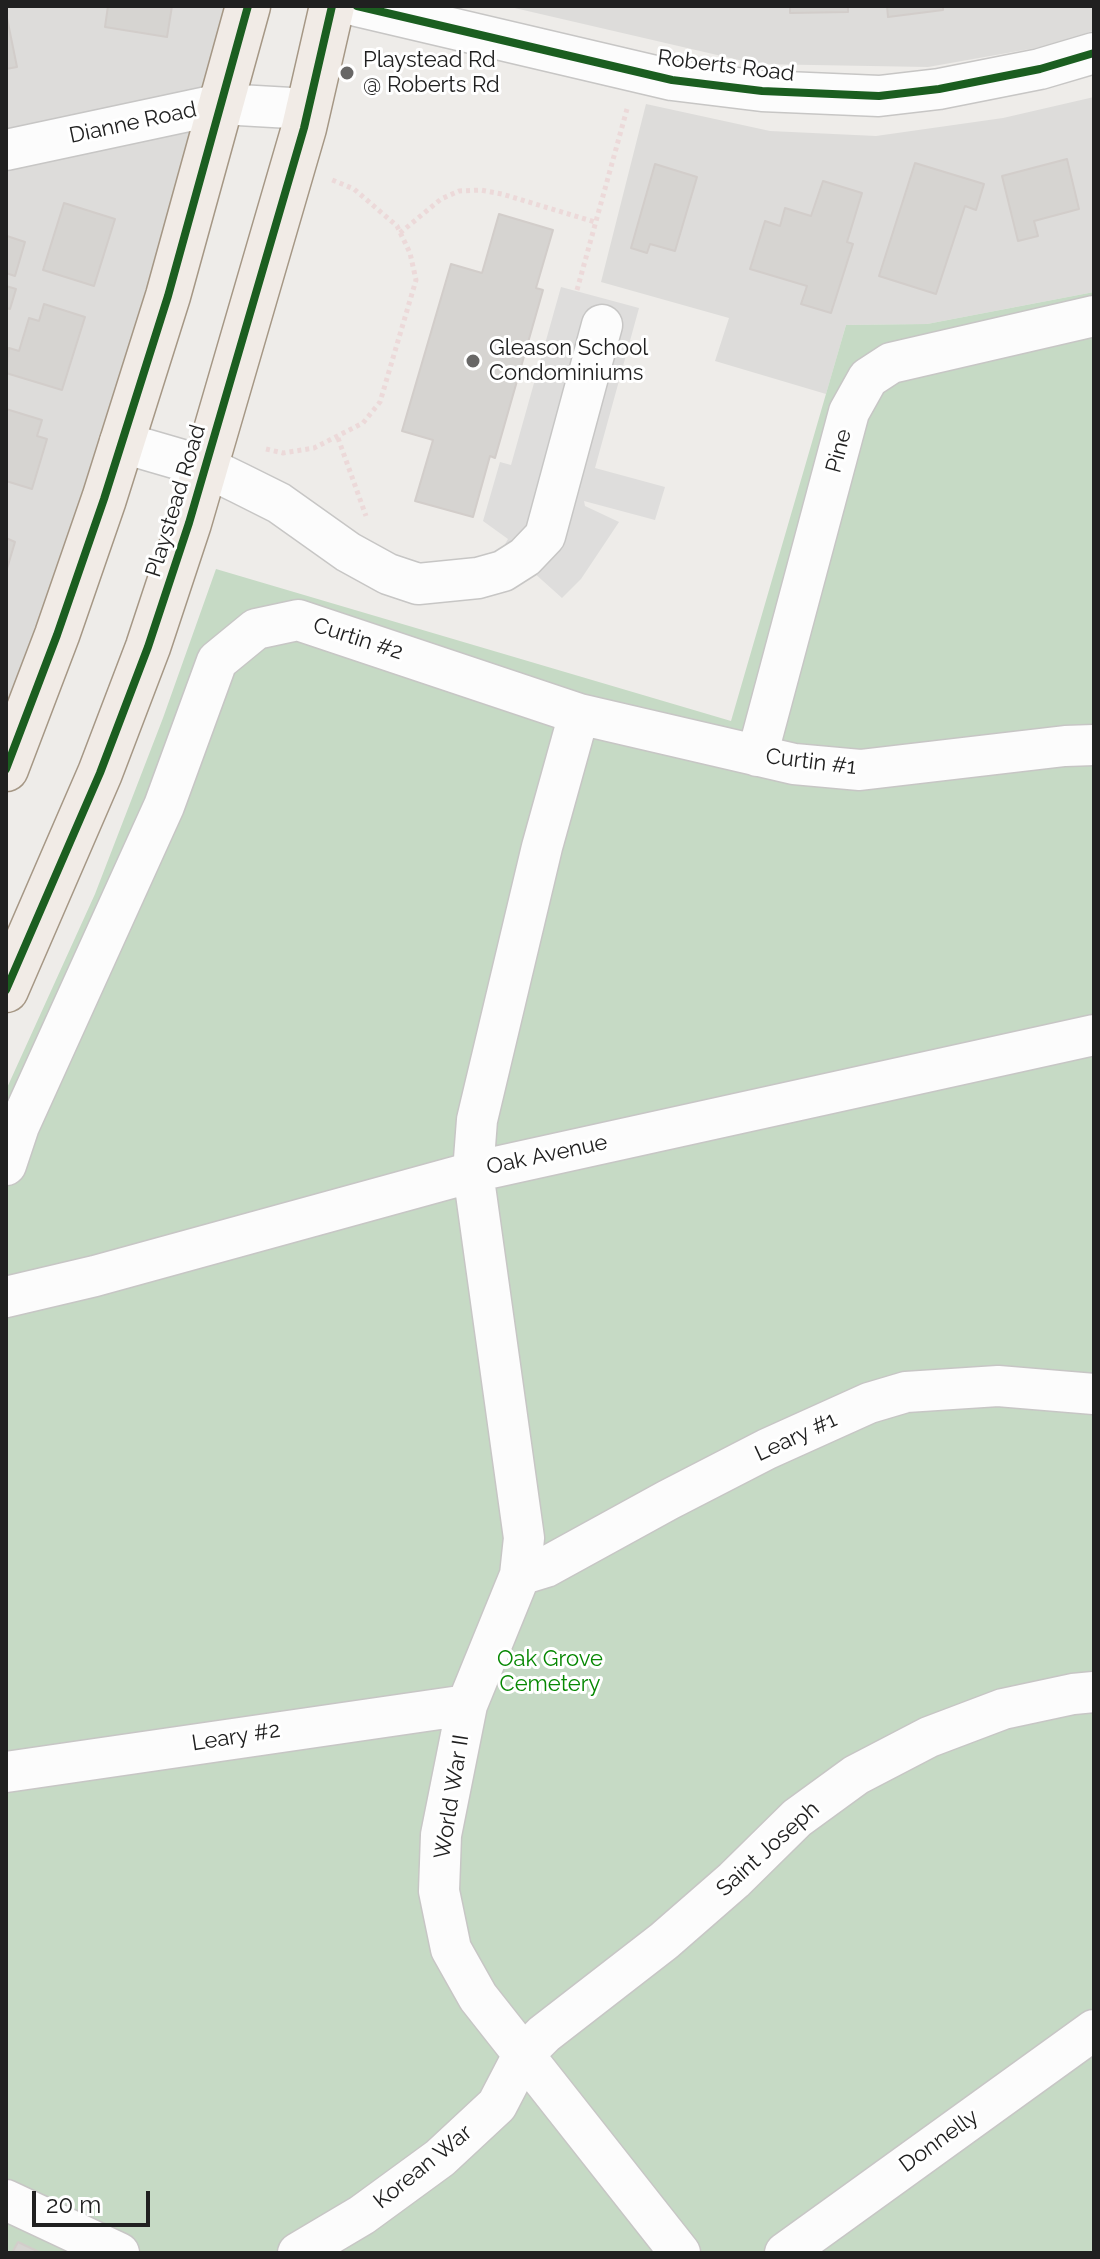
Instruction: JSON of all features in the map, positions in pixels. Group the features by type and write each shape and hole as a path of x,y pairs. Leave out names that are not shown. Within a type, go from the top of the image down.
{"main road":[{"path":"6,769 104,499 168,296 248,6"},
{"name":"Playstead Road","path":"6,990 100,773 148,647 206,467 308,109 332,6"}],"street":[{"name":"Roberts Road","path":"357,6 672,80 762,91 879,96 924,91 1040,69 1094,53"},
{"name":"Dianne Road","path":"6,150 221,104 308,109"},
{"name":"Pine","path":"757,756 849,412 868,378 891,363 1094,316"},
{"path":"120,442 206,467 279,503 348,552 388,574 418,584 478,578 503,571 525,557 545,536 602,325"},
{"name":"Curtin #2","path":"6,1165 19,1126 164,806 217,661 256,629 298,620 579,714"},
{"path":"520,1575 524,1538 473,1172 477,1120 542,847 579,714"},
{"name":"Curtin #1","path":"579,714 794,764 860,770 1094,745"},
{"name":"Oak Avenue","path":"9,1285 110,1272 473,1172 1094,1035"},
{"name":"Leary #1","path":"520,1575 546,1567 767,1449 869,1403 894,1395 939,1388 998,1386 1094,1394"},
{"name":"World War II","path":"520,1575 467,1705 441,1835 439,1891 451,1949 478,1997 523,2055"},
{"name":"Saint Joseph","path":"523,2055 544,2034 676,1931 797,1818 856,1775 929,1737 1003,1709 1094,1692"},
{"name":"Leary #2","path":"6,1772 467,1705"},
{"name":"Donnelly","path":"785,2253 1094,2030"},
{"path":"523,2055 680,2253"},
{"name":"Korean War","path":"298,2253 362,2215 440,2158 497,2105 523,2055"},
{"path":"6,2200 119,2253"}],"path":[{"path":"577,290 629,104"},
{"path":"261,448 283,453 314,448 363,423 380,402 416,280 410,253 397,226 354,189 321,176"},
{"path":"400,233 441,199 459,191 481,190 502,194 595,222"},
{"path":"338,438 388,574"}],"shaded area":[{"path":"6,6 228,6 167,246 6,724"},
{"path":"506,6 1094,6 1094,30 1064,43 928,67 756,64"},
{"path":"1094,97 1094,292 927,324 846,325 826,394 715,361 729,318 601,282 646,104 770,131 876,136 1003,118"},
{"path":"561,287 639,308 595,468 665,487 655,520 584,501 585,506 619,522 581,579 562,598 504,546 508,539 483,521 500,462 511,465"}],"green space":[{"name":"Oak Grove Cemetery","path":"1094,292 1094,2253 6,2253 6,1090 95,894 216,569 731,721 846,325 927,324"}],"building":[{"path":"108,6 172,6 167,37 105,27"},
{"path":"790,6 848,6 848,12 790,13"},
{"path":"887,6 943,6 943,10 888,17"},
{"path":"6,13 17,67 6,69"},
{"path":"1067,159 1079,209 1034,221 1038,236 1018,241 1002,176"},
{"path":"915,163 984,184 976,210 965,206 936,294 879,276"},
{"path":"655,164 697,177 675,251 650,244 647,253 631,248"},
{"path":"823,181 862,193 847,242 853,244 831,313 801,304 807,286 750,269 765,221 780,226 785,208 811,216"},
{"path":"64,203 115,219 94,286 43,270"},
{"name":"Gleason School Condominiums","path":"499,214 553,230 536,288 543,290 495,458 490,456 473,517 415,501 433,440 402,431 451,264 482,273"},
{"path":"7,236 25,242 15,276 6,273"},
{"path":"6,286 16,289 10,309 6,308"},
{"path":"44,304 85,317 62,390 6,373 9,348 19,351 29,318 39,321"},
{"path":"6,409 42,420 37,436 47,439 32,489 6,481"},
{"path":"6,538 15,542 6,572"},
{"path":"18,2242 41,2253 12,2253"}],"cycle path":[{"path":"6,769 104,499 168,296 248,6"},
{"path":"6,990 100,773 148,647 189,523 304,128 332,6"},
{"path":"357,6 672,80 762,91 879,96 939,89 1040,69 1094,53"}],"place":[{"name":"Playstead Rd @ Roberts Rd","path":"347,73"},
{"name":"Gleason School Condominiums","path":"473,361"}]}
